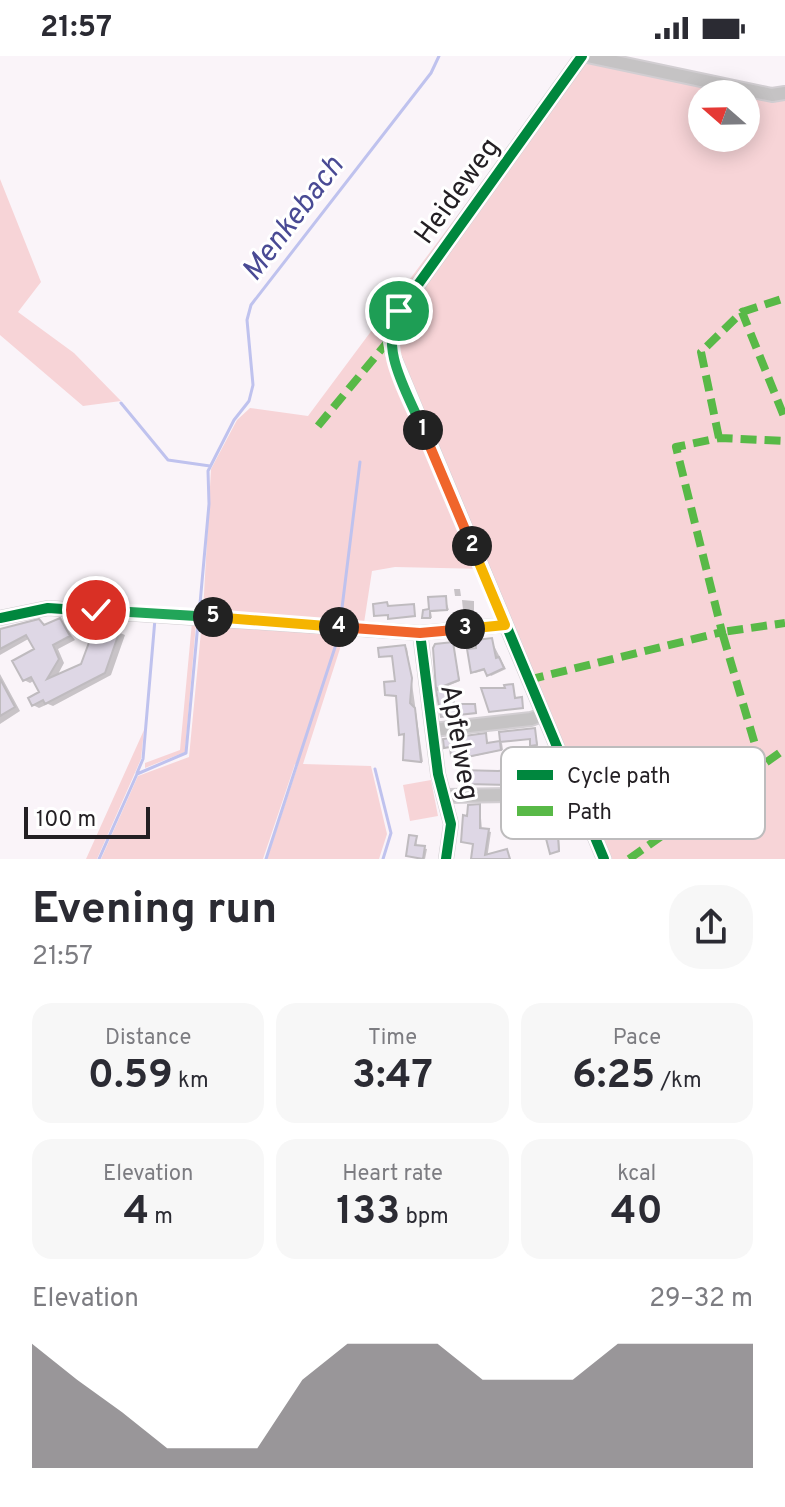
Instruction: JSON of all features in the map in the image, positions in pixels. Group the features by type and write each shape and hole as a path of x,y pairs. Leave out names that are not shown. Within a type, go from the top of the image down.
{"street":[{"name":"Heideweg","path":"556,747 393,355 390,339 399,311 584,56 772,95 785,93"},
{"path":"0,618 48,608 420,633 505,625"},
{"name":"Apfelweg","path":"420,633 438,774 451,824 446,859"},
{"path":"433,730 531,719 542,715"},
{"path":"446,796 501,795"},
{"name":"Heideweg","path":"596,839 604,859"}],"shaded area":[{"path":"576,56 588,63 688,84 688,152 760,152 760,99 785,99 785,859 612,859 603,839 765,839 765,747 563,747 486,569 395,567 372,571 364,623 203,612 211,469 237,420 250,408 308,416"},
{"path":"0,179 41,282 18,312 74,353 121,401 83,406 0,335"},
{"path":"202,621 345,633 303,764 371,766 387,834 379,859 267,859 298,765 295,764 263,859 101,859 138,776 189,757"},
{"path":"192,622 196,623 185,752 145,768 145,763 180,750"},
{"path":"144,730 141,759 97,859 86,859"},
{"path":"431,780 438,816 410,821 403,785"}],"building":[{"path":"446,596 447,610 430,611 430,618 422,618 423,610 429,609 428,597"},
{"path":"387,602 388,606 414,604 415,616 388,619 388,615 374,616 373,604"},
{"path":"60,618 70,636 53,645 59,659 47,679 81,664 97,621 120,630 105,673 45,704 43,700 32,706 28,698 39,692 31,677 23,681 12,661 34,649 26,635 0,649 0,629 39,619 44,625"},
{"path":"492,638 496,658 499,657 504,668 487,676 484,669 471,673 467,649 476,648 476,640"},
{"path":"453,642 459,680 436,689 433,648 435,644"},
{"path":"405,645 412,678 410,703 415,708 421,762 403,760 404,734 399,735 396,696 385,695 384,682 395,681 392,656 379,657 378,648"},
{"path":"0,679 15,707 0,716"},
{"path":"513,684 515,698 522,697 523,708 489,712 481,688 505,688 504,685"},
{"path":"452,688 454,704 475,704 476,713 441,717 436,690"},
{"path":"535,728 537,745 530,746 530,739 500,742 501,750 457,759 456,755 451,756 450,747 444,748 443,739 486,733 487,743 500,741 499,732"},
{"path":"460,770 501,771 501,785 467,784 467,777 460,777"},
{"path":"480,804 480,828 489,829 485,855 507,849 510,859 471,859 473,844 461,842 463,815 467,816 468,805"},
{"path":"409,835 417,836 415,845 425,846 423,859 406,856"},
{"path":"546,839 558,839 559,851 550,854"}],"waterway":[{"name":"Menkebach","path":"199,615 209,504 208,471 234,420 249,401 253,385 247,320 251,305 431,73 439,56"},
{"name":"Menkebach","path":"121,403 168,460 210,466"},
{"path":"342,608 360,462"},
{"path":"137,773 143,759 155,619"},
{"name":"Menkebach","path":"99,859 137,774 186,753 198,623"},
{"path":"266,859 340,632"},
{"path":"375,769 391,833 383,859"}],"marked path":[{"path":"742,312 785,298"},
{"path":"719,438 701,352 742,312 785,419"},
{"path":"318,426 390,339"},
{"path":"528,680 722,632 676,447 719,438 785,441"},
{"path":"756,747 722,632 785,623"},
{"path":"765,763 785,749"},
{"path":"629,859 657,839"}],"cycle path":[{"path":"557,747 393,355 390,339 399,311 582,56"},
{"path":"0,618 48,608 420,633 438,774 451,824 446,859"},
{"path":"596,839 604,859"}],"route":[{"path":"96,610 420,633 505,625 393,355 390,339 399,311"}]}
